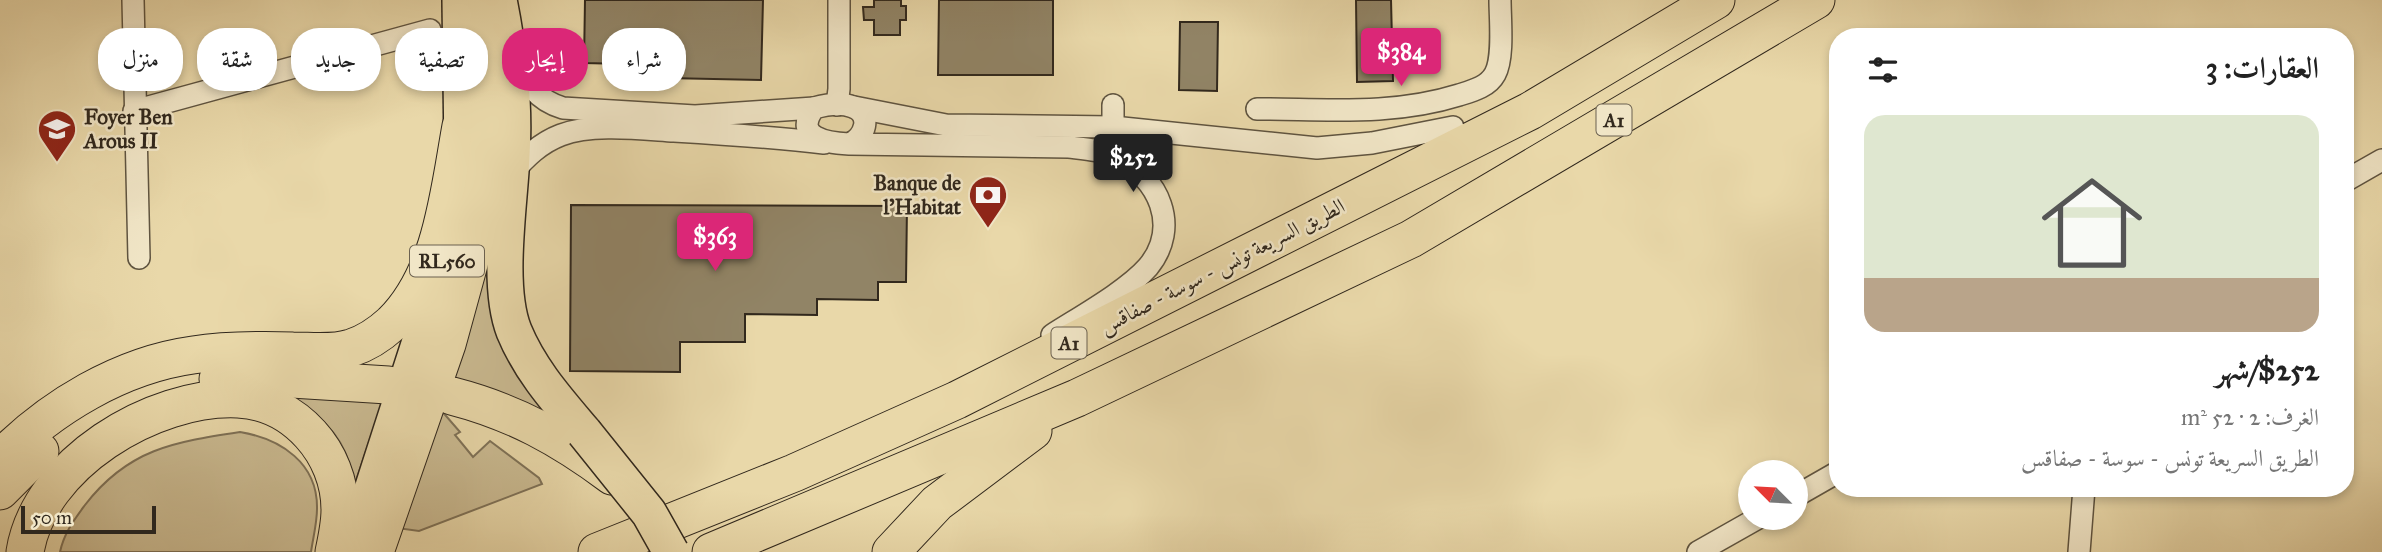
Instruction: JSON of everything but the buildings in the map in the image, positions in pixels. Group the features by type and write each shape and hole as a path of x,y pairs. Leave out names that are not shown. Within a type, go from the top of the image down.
{"highway":[{"name":"RL560","path":"356,531 449,254 462,164 460,0"},
{"path":"356,531 454,323 475,242 490,124 487,0"},
{"name":"RL560","path":"499,0 504,28"},
{"name":"الطريق السريعة تونس - سوسة - صفاقس","path":"597,552 794,473 957,400 1530,111 1716,0"},
{"name":"A1","path":"711,552 1077,398 1411,239 1816,0"},
{"name":"RL560","path":"510,91 511,174 506,270 513,328 577,438"},
{"path":"1453,127 1530,111"},
{"path":"0,459 42,422 75,400 106,382 151,363 191,355 240,350 349,349 372,340 392,323 409,302 431,260 447,199 461,126"},
{"path":"0,491 46,446 79,422 116,404 154,392 190,383 231,378 388,385"},
{"path":"452,396 577,438 649,513 671,552"},
{"path":"891,552 937,503 1077,398"},
{"path":"25,552 32,523 49,492 93,450 157,414 222,399 248,400 272,407 293,418 310,432 332,469 340,508 374,552"}],"street":[{"path":"133,0 139,258"},
{"path":"839,0 839,89 846,106 860,111 866,124 861,137 849,144"},
{"path":"1257,109 1398,110 1438,102 1486,84 1496,74 1499,56 1500,0"},
{"path":"134,111 395,40"},
{"path":"533,91 546,102 563,108 695,116 846,106 918,121 973,127 1113,127 1317,148 1373,143 1453,127"},
{"path":"1113,105 1113,127"},
{"path":"814,108 808,127 816,139 824,143"},
{"path":"511,174 528,154 545,142 564,134 582,130 634,128 737,134 824,143 1069,147 1103,151 1124,161 1144,176 1160,198 1164,232 1157,254 1142,273 957,400"},
{"path":"2354,176 2382,160"},
{"path":"1808,489 1829,477"},
{"path":"2079,552 2083,497"},
{"path":"1698,552 1738,529"}],"shaded area":[{"path":"488,249 554,418 448,381"},
{"path":"280,390 383,400 355,484 347,456 333,432 309,409"},
{"path":"440,409 460,432 455,435 473,457 490,441 539,478 542,484 419,531 397,528"},
{"path":"240,432 255,435 283,447 304,466 316,493 316,525 311,552 60,552 73,521 101,486 118,471 154,451 194,440"}],"place":[{"name":"Foyer Ben Arous II","path":"57,163"},
{"name":"Banque de l'Habitat","path":"988,229"}]}
